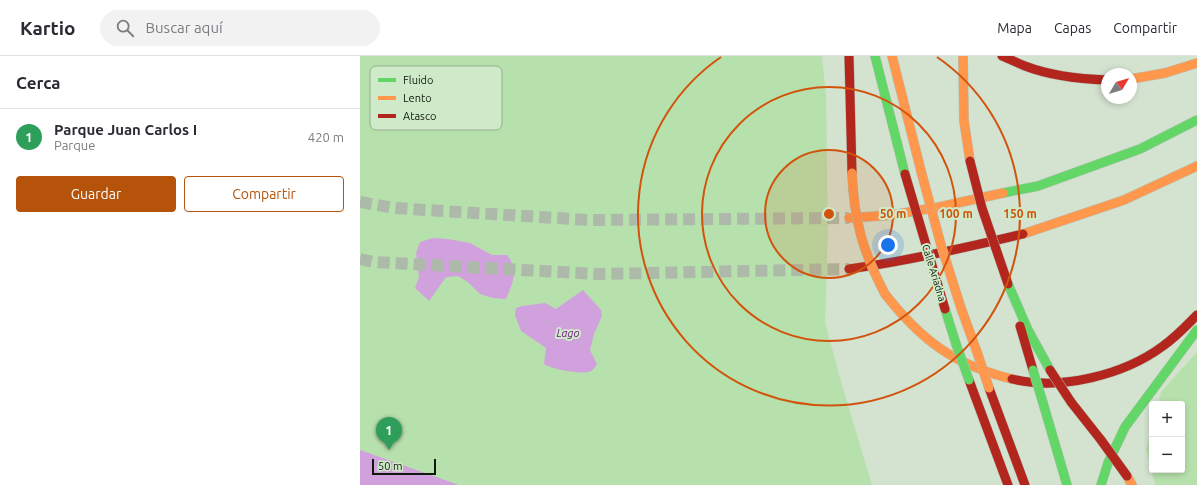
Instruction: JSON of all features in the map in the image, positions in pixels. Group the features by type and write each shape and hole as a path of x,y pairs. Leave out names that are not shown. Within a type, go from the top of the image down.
{"highway":[{"path":"849,56 852,173 854,210 857,228 862,247 885,294 896,311 917,333 944,353 974,368 1007,380 1046,384 1073,382 1117,371 1144,358 1172,340 1197,315"},
{"name":"Calle Ariadna","path":"875,56 905,174 945,309 956,344 1008,485"},
{"name":"Calle Ariadna","path":"892,56 941,245 961,308 1025,485"},
{"path":"963,56 964,121 970,161 982,208 1008,284 1067,485"},
{"path":"1002,56 1025,66 1053,73 1077,78 1101,80"},
{"path":"1137,78 1165,73 1197,63"},
{"path":"849,218 892,215 939,207 1038,186 1140,149 1197,120"},
{"path":"849,269 949,252 1027,233 1124,200 1197,166"},
{"path":"1008,284 1028,330 1050,370 1071,402 1101,440 1132,485"},
{"path":"1101,485 1108,463 1125,427 1197,330"}],"green space":[{"path":"360,56 822,56 826,97 828,233 825,322 872,485 360,485"},
{"path":"1197,352 1197,485 1155,485 1152,473 1185,473 1185,401 1159,401 1161,392"},
{"path":"1149,438 1149,461 1146,449"}],"water":[{"path":"433,238 470,243 492,255 507,255 513,266 514,277 506,299 493,298 480,294 468,282 458,276 446,277 429,301 415,288 419,277 416,253 420,242"},
{"name":"Lago","path":"583,290 601,310 602,316 594,334 590,350 597,364 589,372 565,371 548,366 544,364 546,348 521,331 515,315 516,308 545,303 556,309"},
{"path":"360,450 459,485 360,485"}],"tunnel":[{"path":"360,202 394,208 589,220 849,218"},
{"path":"360,259 374,262 598,274 849,269"}],"traffic: fast":[{"path":"875,56 905,174"},
{"path":"1003,193 1038,186 1140,149 1197,120"},
{"path":"1008,284 1028,330 1050,370"},
{"path":"945,309 956,344"},
{"path":"1101,485 1108,463 1125,427 1197,330"},
{"path":"956,344 969,380"},
{"path":"1033,370 1043,403"},
{"path":"1043,403 1067,485"}],"traffic: slow":[{"path":"892,56 921,171"},
{"path":"963,56 964,121 970,161"},
{"path":"1137,78 1165,73 1197,63"},
{"path":"1023,234 1124,200 1197,166"},
{"path":"921,171 941,245 961,308"},
{"path":"852,173 855,206 861,236 865,250 885,294"},
{"path":"849,218 892,215 939,207 1003,193"},
{"path":"885,294 912,325 940,348 973,366 1012,379"},
{"path":"961,308 977,352"},
{"path":"977,352 989,388"},
{"path":"1127,476 1132,485"}],"traffic: jam":[{"path":"849,56 852,173"},
{"path":"1002,56 1025,66 1055,75 1101,80"},
{"path":"970,161 982,208 1008,284"},
{"path":"905,174 945,309"},
{"path":"849,269 936,254 1023,234"},
{"path":"1012,379 1050,383 1091,378 1111,372 1130,365 1163,346 1177,335 1197,315"},
{"path":"1020,326 1033,370"},
{"path":"1050,370 1071,402"},
{"path":"969,380 1008,485"},
{"path":"989,388 1025,485"},
{"path":"1071,402 1101,440"},
{"path":"1101,440 1127,476"}],"place":[{"name":"Parque Juan Carlos I","path":"389,450"}]}
